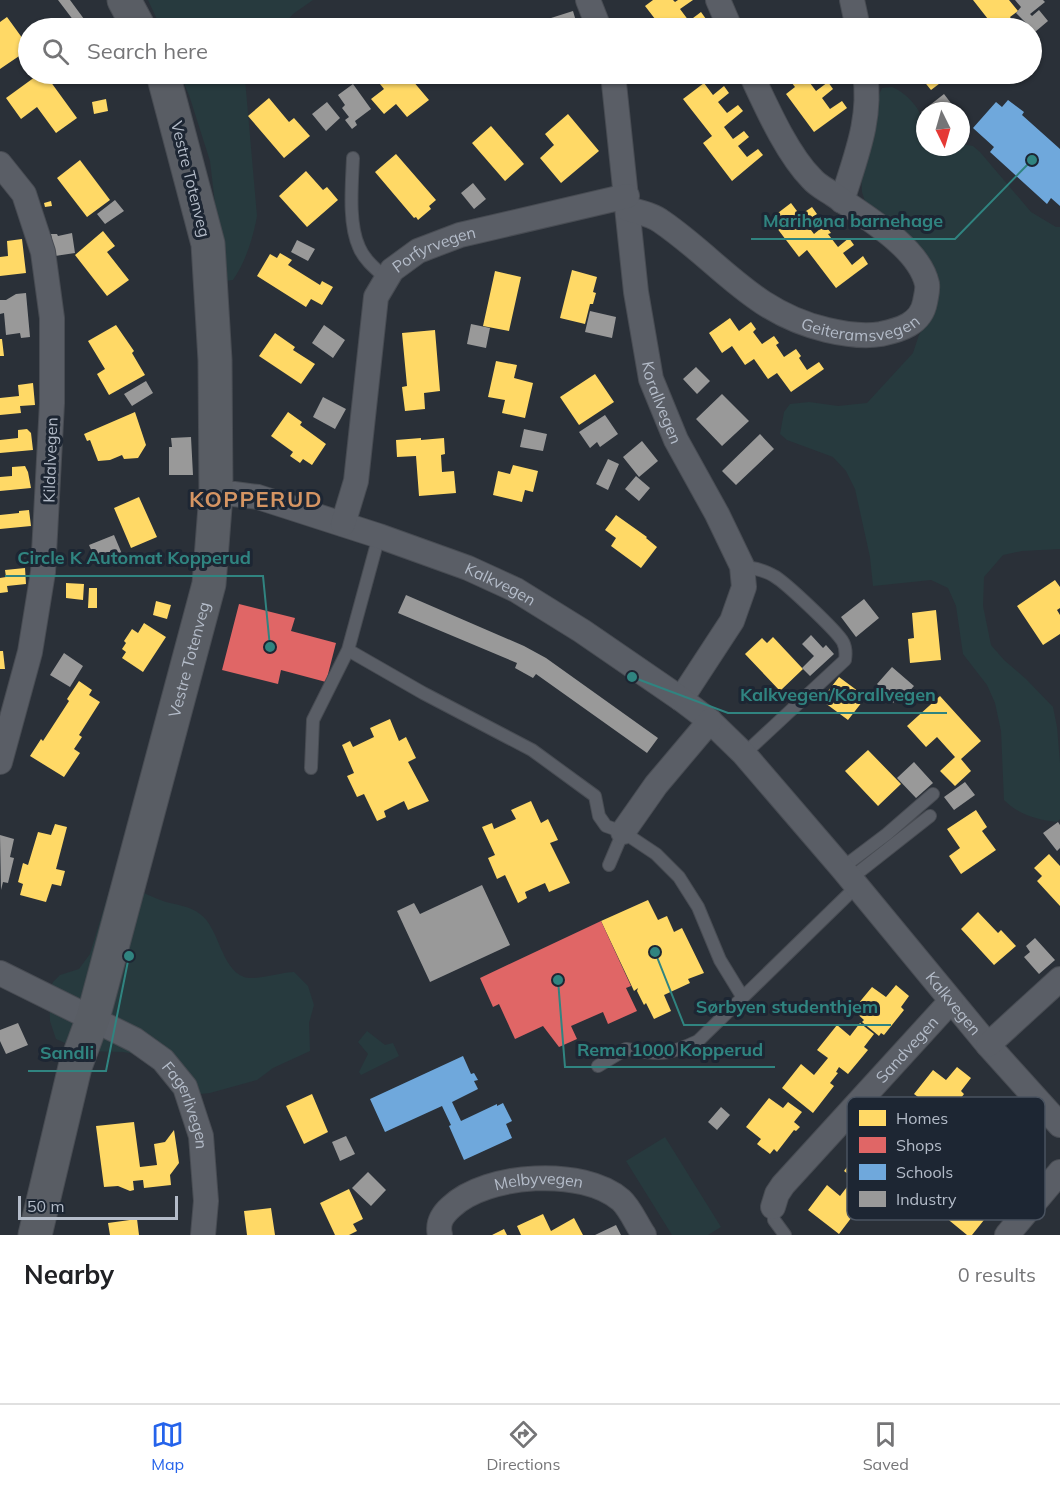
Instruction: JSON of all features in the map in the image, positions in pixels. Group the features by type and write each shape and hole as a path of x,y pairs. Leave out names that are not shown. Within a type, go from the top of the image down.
{"main road":[{"path":"124,0 134,18"},
{"name":"Vestre Totenveg","path":"35,1235 75,1067 93,1018 209,584 216,494 215,360 208,244 167,84"}],"street":[{"path":"588,0 595,18"},
{"path":"718,0 726,18"},
{"path":"852,0 856,18"},
{"name":"Korallvegen","path":"614,84 636,292 651,379 676,440 717,514 742,566 744,587 732,621 681,699"},
{"name":"Geiteramsvegen","path":"628,202 660,220 769,308 808,325 842,333 873,335 901,330 916,320 924,307 928,286 922,270 908,251 812,180 767,107 757,84"},
{"path":"842,201 865,127 866,84"},
{"name":"Kildalvegen","path":"0,164 24,194 43,252 52,318 51,426 43,572 30,652 0,762"},
{"name":"Porfyrvegen","path":"343,524 356,481 376,297 392,270 418,251 460,234 628,202"},
{"name":"Kalkvegen","path":"216,494 258,496 468,568 516,590 582,631 681,699 710,721 744,754 988,1045 1035,1097"},
{"path":"623,832 656,785 710,721"},
{"name":"Fagerlivegen","path":"0,973 135,1040 163,1060 185,1087 201,1136 206,1201 203,1235"},
{"path":"988,1045 1060,979"},
{"name":"Sandvegen","path":"863,1097 951,1001"},
{"name":"Kalkvegen","path":"1045,1108 1060,1125"},
{"name":"Sandvegen","path":"773,1207 783,1185 847,1115"},
{"path":"1045,1190 1060,1172"},
{"name":"Melbyvegen","path":"440,1235 439,1229 443,1215 463,1198 479,1189 501,1182 538,1179 559,1179 590,1184 621,1201 644,1235"},
{"path":"1007,1235 1020,1220"}],"lane":[{"path":"353,158 352,220 359,247 372,266 387,279"},
{"path":"311,768 313,720 348,650 380,536"},
{"path":"742,566 758,569 774,576 835,631 843,642 846,652 845,660 744,754"},
{"path":"348,650 532,750 595,796 599,816 606,826 623,832 656,854 680,878 698,907 720,960 742,996"},
{"path":"598,1066 626,1049 658,1055 681,1049 698,1041 742,996 888,834 933,794"},
{"path":"850,878 930,816"},
{"path":"609,865 623,832"},
{"path":"773,1207 774,1220 785,1235"}],"green space":[{"path":"148,0 313,0 290,18 156,18"},
{"path":"184,84 245,84 257,216 242,265 233,280 224,281 210,161"},
{"path":"892,87 898,90 916,107 916,156 970,156 970,146 973,146 1031,212 1056,227 1060,227 1060,549 1022,551 1003,555 984,577 983,606 991,645 1053,707 1060,763 1060,819 1057,822 1029,816 1004,800 1001,731 995,703 987,685 963,654 956,606 948,588 931,580 873,586 870,557 855,489 846,471 833,457 787,440 780,434 784,412 790,404 809,402 838,406 867,403 913,353 919,335 934,310 917,246 865,201 862,192 861,173 868,154 878,97 882,88"},
{"path":"117,869 131,885 145,893 166,902 188,907 200,914 212,928 225,957 236,973 254,978 294,972 308,986 314,1005 309,1023 310,1051 273,1068 257,1080 210,1093 181,1096 172,1092 166,1073 143,1055 83,1051 56,1039 50,1021 49,991 53,982 60,975 79,969 90,954"},
{"path":"367,1031 385,1045 393,1043 399,1056 361,1075 359,1072 368,1054 358,1042"},
{"path":"665,1137 721,1227 708,1235 672,1235 626,1161"}],"building: Homes":[{"path":"653,0 673,0 675,2 693,0 680,9 687,18 654,18 645,6"},
{"path":"973,0 1009,0 1018,11 1011,18 987,18"},
{"path":"701,12 705,18 693,18"},
{"path":"7,17 18,32 18,57 0,69 0,22"},
{"path":"25,84 52,84 77,118 56,133 37,107 21,119 6,98"},
{"path":"380,84 415,84 429,100 407,117 396,104 384,114 371,99 384,89"},
{"path":"703,84 713,95 724,86 729,93 718,102 727,113 738,105 743,111 724,127 733,139 744,131 749,137 738,146 747,157 758,149 763,155 732,181 703,143 712,136 683,99"},
{"path":"793,84 811,84 816,91 825,84 829,84 833,89 822,98 830,109 842,101 847,108 814,132 786,94 795,87"},
{"path":"926,84 939,84 931,90"},
{"path":"269,98 289,122 294,118 310,136 284,158 248,116"},
{"path":"106,99 108,111 94,114 92,102"},
{"path":"568,114 599,151 561,183 540,158 554,145 545,134"},
{"path":"491,126 524,164 505,181 472,143"},
{"path":"396,154 436,200 429,206 431,209 418,220 375,172"},
{"path":"80,160 110,200 87,217 57,178"},
{"path":"306,171 323,190 327,187 338,200 307,227 279,196"},
{"path":"51,201 52,206 45,207 44,203"},
{"path":"791,203 800,215 812,207 817,214 805,222 814,234 825,225 831,233 828,234 838,247 849,238 854,245 843,253 852,265 863,256 868,264 836,288 807,250 799,257 770,219"},
{"path":"103,231 115,246 107,252 129,280 107,296 75,255"},
{"path":"22,239 26,273 0,276 0,257 8,256 7,241"},
{"path":"280,253 292,260 288,265 320,285 322,281 333,287 322,305 311,299 306,307 257,276 270,254 277,258"},
{"path":"572,270 597,277 593,292 596,293 593,304 590,304 585,324 560,318"},
{"path":"495,271 521,277 509,331 483,326"},
{"path":"730,318 739,331 751,322 756,329 753,332 762,344 774,336 779,343 776,345 784,357 796,349 807,370 819,362 824,369 791,392 777,373 768,379 754,359 745,365 732,346 722,353 709,333"},
{"path":"116,325 134,351 132,353 145,375 109,395 97,374 105,369 88,341"},
{"path":"435,330 440,391 424,393 425,409 405,411 402,387 407,386 402,333"},
{"path":"275,333 295,347 293,350 315,364 301,384 259,356"},
{"path":"0,339 2,339 4,356 0,356"},
{"path":"496,361 517,365 514,378 533,383 525,418 502,413 505,400 488,397"},
{"path":"595,374 614,402 579,425 560,397"},
{"path":"33,383 35,405 20,406 21,413 0,415 0,398 19,396 18,385"},
{"path":"135,412 146,445 138,458 124,459 122,455 110,460 98,461 90,440 87,441 84,434"},
{"path":"288,412 302,422 300,425 326,444 312,465 303,459 300,463 290,456 293,452 271,436"},
{"path":"27,429 31,433 33,450 0,453 0,440 18,438 18,430"},
{"path":"421,438 421,440 444,438 445,454 441,455 442,472 454,471 456,493 419,496 416,456 397,457 396,440"},
{"path":"513,465 538,471 533,492 525,490 522,502 493,495 498,471 510,474"},
{"path":"25,466 31,488 0,491 0,477 12,476 12,467"},
{"path":"139,497 157,537 131,548 114,508"},
{"path":"29,510 31,526 0,529 0,515"},
{"path":"616,515 657,547 641,568 611,546 616,538 605,530"},
{"path":"25,568 26,584 7,586 8,592 0,593 0,578 6,577 5,570"},
{"path":"1055,580 1060,587 1060,608 1057,610 1060,615 1060,634 1043,645 1017,606"},
{"path":"66,583 84,584 83,600 66,598"},
{"path":"89,588 97,588 97,608 88,608"},
{"path":"156,601 171,605 167,619 153,615"},
{"path":"936,610 941,660 910,663 908,639 914,638 912,613"},
{"path":"144,623 166,637 143,672 122,658 126,652 122,649 132,629 138,633"},
{"path":"773,637 803,669 780,691 745,654 762,638 767,643"},
{"path":"0,651 3,651 5,669 0,669"},
{"path":"839,677 866,697 848,720 821,700"},
{"path":"79,681 92,690 89,695 100,702 79,735 82,737 74,749 80,753 64,777 30,756 41,739 43,741"},
{"path":"940,696 981,741 961,759 971,771 955,786 940,771 955,757 937,737 926,747 907,726"},
{"path":"390,719 399,741 406,737 416,758 408,762 429,801 408,810 404,801 384,811 386,817 377,821 364,794 357,797 347,776 354,773 342,745 350,741 353,747 374,737 370,728"},
{"path":"868,750 901,784 878,806 845,771"},
{"path":"531,801 541,823 548,819 558,840 550,843 570,883 549,892 545,883 525,892 527,898 518,903 505,875 497,879 488,858 495,855 482,827 492,823 494,829 516,819 511,810"},
{"path":"976,810 987,827 982,831 996,850 961,874 949,856 960,848 947,829"},
{"path":"55,824 67,827 56,869 65,871 61,886 52,884 46,902 20,895 23,884 18,882 23,863 28,865 38,832 51,835"},
{"path":"1049,854 1060,866 1060,906 1037,881 1042,876 1034,868"},
{"path":"648,900 658,920 667,916 674,932 682,928 704,973 688,979 690,983 664,995 671,1011 654,1019 646,1003 644,1005 637,991 638,988 634,991 601,921"},
{"path":"978,912 998,933 1001,930 1016,946 994,965 961,929"},
{"path":"896,985 909,996 901,1007 904,1010 884,1035 881,1033 879,1036 862,1022 864,1020 853,1010 872,987 886,997"},
{"path":"860,1023 874,1034 864,1047 868,1050 848,1074 839,1067 836,1072 838,1073 830,1083 834,1086 813,1113 782,1088 801,1064 814,1075 828,1058 817,1050 837,1025 850,1036"},
{"path":"957,1067 971,1078 961,1091 964,1094 962,1097 918,1097 914,1094 933,1070 946,1080"},
{"path":"312,1094 328,1132 304,1144 286,1106"},
{"path":"769,1098 783,1108 788,1102 802,1112 794,1122 800,1127 794,1130 777,1152 774,1149 770,1154 757,1144 761,1139 746,1127"},
{"path":"134,1122 140,1167 157,1165 154,1144 165,1142 174,1130 179,1163 170,1175 171,1185 144,1188 143,1180 133,1181 134,1190 130,1191 118,1186 104,1187 96,1126"},
{"path":"827,1185 840,1196 847,1187 847,1220 850,1220 839,1234 808,1210"},
{"path":"349,1189 363,1219 353,1224 357,1231 349,1235 335,1235 320,1203"},
{"path":"271,1208 275,1235 247,1235 244,1211"},
{"path":"543,1214 551,1231 574,1218 583,1235 521,1235 517,1226"},
{"path":"137,1219 139,1235 110,1235 108,1223"},
{"path":"949,1220 984,1220 972,1235 967,1235"},
{"path":"504,1229 507,1235 492,1235"}],"building: Shops":[{"path":"239,604 295,618 291,631 336,643 326,682 281,670 278,684 222,670"},
{"path":"601,921 631,986 626,988 637,1011 608,1024 603,1012 571,1026 577,1039 559,1047 543,1026 515,1039 499,1004 493,1007 480,978"}],"building: Schools":[{"path":"1008,100 1024,112 1022,115 1060,149 1060,206 1051,198 1047,204 990,152 994,147 973,128 996,102 1002,107"},
{"path":"463,1056 471,1074 474,1073 478,1080 474,1081 478,1089 452,1102 461,1121 503,1103 512,1121 506,1124 512,1138 464,1160 442,1106 385,1132 370,1099"}],"building: Industry":[{"path":"58,0 70,0 83,18 72,18"},
{"path":"1015,0 1043,0 1045,2 1030,14 1032,16 1039,10 1048,21 1042,26 1042,18 1021,18 1016,13 1021,7"},
{"path":"573,11 575,18 551,18"},
{"path":"353,84 371,109 355,121 357,125 352,129 345,120 349,117 342,108 345,105 338,95"},
{"path":"944,94 950,102 934,102"},
{"path":"327,102 340,118 326,131 312,114"},
{"path":"473,183 486,199 474,209 461,193"},
{"path":"115,200 124,211 105,224 97,214"},
{"path":"72,233 75,253 55,256 51,234 58,236"},
{"path":"297,240 315,249 308,261 291,252"},
{"path":"26,293 30,337 21,338 20,333 6,335 4,313 0,314 0,300"},
{"path":"590,311 616,317 612,338 585,332"},
{"path":"471,324 490,328 486,348 467,344"},
{"path":"324,325 345,340 333,358 312,343"},
{"path":"696,367 710,381 697,394 683,379"},
{"path":"146,381 153,393 132,406 124,394"},
{"path":"722,394 749,421 722,446 696,419"},
{"path":"323,397 346,409 335,429 313,417"},
{"path":"605,415 618,434 600,447 597,442 590,448 579,432"},
{"path":"524,429 547,434 543,451 520,447"},
{"path":"760,434 774,449 736,485 722,471"},
{"path":"191,437 193,475 169,475 171,438"},
{"path":"642,441 658,461 639,477 623,457"},
{"path":"608,459 619,464 608,490 596,484"},
{"path":"636,476 650,488 639,501 625,489"},
{"path":"114,535 122,554 98,565 89,545"},
{"path":"406,595 524,646 546,658 658,738 647,753 536,674 533,678 515,668 517,663 398,613"},
{"path":"864,599 879,618 856,637 841,617"},
{"path":"811,635 823,648 826,645 834,654 810,676 802,668 814,656 802,644"},
{"path":"64,653 83,666 70,687 50,675"},
{"path":"892,667 914,686 899,703 896,700 893,703 887,698 890,695 877,684"},
{"path":"914,762 933,783 916,798 897,778"},
{"path":"965,782 975,795 954,810 944,797"},
{"path":"1058,822 1060,848 1057,851 1043,833"},
{"path":"0,835 14,839 10,857 14,858 8,883 3,882 1,890"},
{"path":"482,885 510,945 430,982 397,911 414,903 420,914"},
{"path":"1035,938 1055,960 1039,974 1024,957 1030,952 1026,946"},
{"path":"18,1023 28,1045 6,1054 0,1041 0,1030"},
{"path":"721,1107 730,1115 717,1130 708,1122"},
{"path":"346,1136 355,1154 340,1161 332,1142"},
{"path":"368,1172 386,1190 371,1206 352,1188"},
{"path":"616,1225 621,1235 595,1235"}],"place":[{"name":"Marihøna barnehage","path":"1032,160"},
{"name":"Circle K Automat Kopperud","path":"270,647"},
{"name":"Kalkvegen/Korallvegen","path":"632,677"},
{"name":"Sørbyen studenthjem","path":"655,952"},
{"name":"Sandli","path":"129,956"},
{"name":"Rema 1000 Kopperud","path":"558,980"}],"district":[{"name":"KOPPERUD","path":"256,499"}]}
